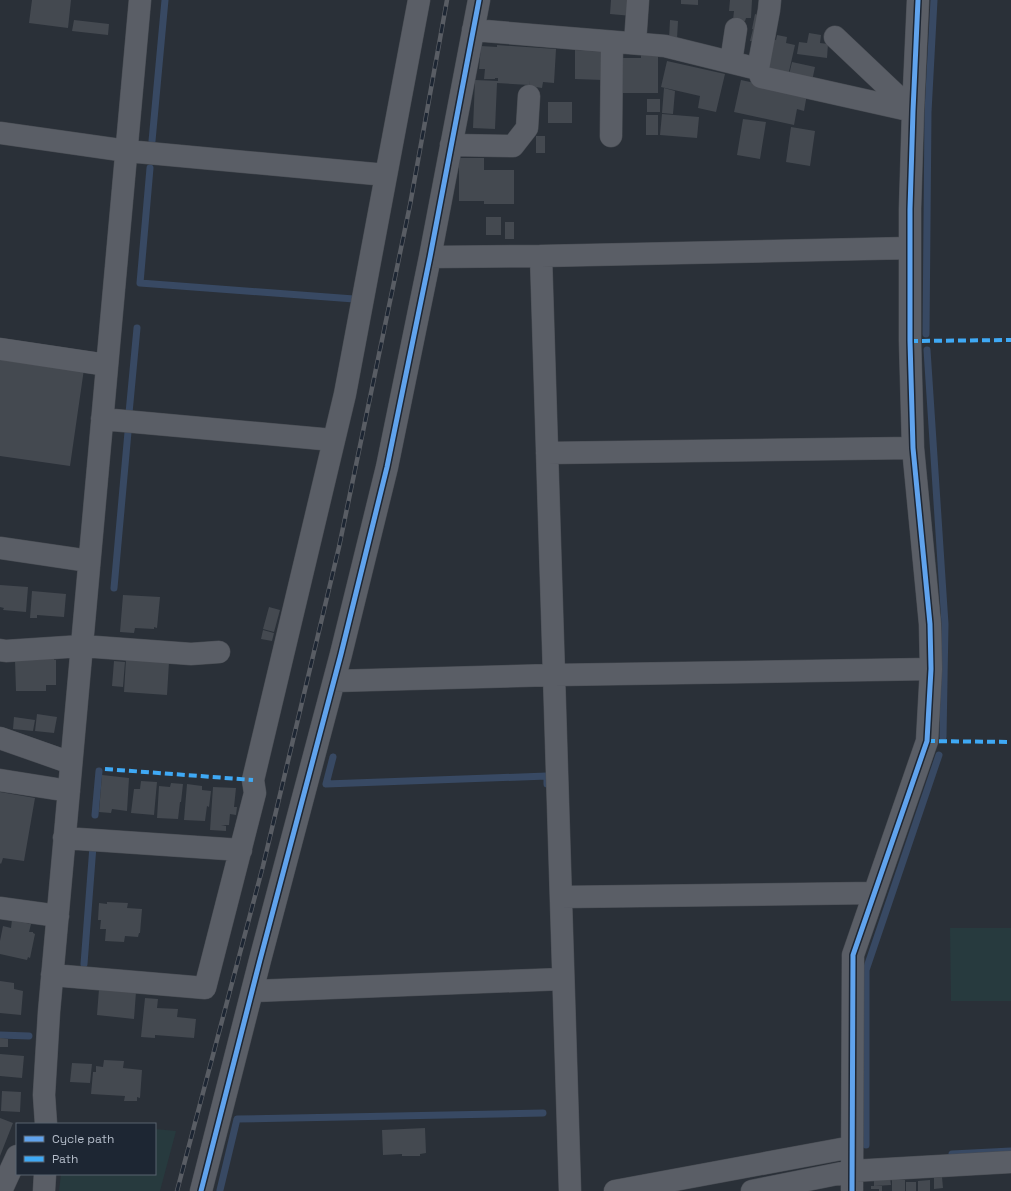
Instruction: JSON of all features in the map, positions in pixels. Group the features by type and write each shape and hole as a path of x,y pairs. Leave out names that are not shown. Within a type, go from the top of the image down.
{"street":[{"path":"46,1123 44,1095 52,975 140,0"},
{"path":"52,975 205,988 255,793 253,780 345,394 419,0"},
{"path":"201,1191 334,681 387,467 430,256 479,0"},
{"path":"635,43 638,0"},
{"path":"770,0 758,69 762,77 913,111"},
{"path":"852,1181 853,955 927,741 930,624 913,448 910,340 910,248 913,111 918,0"},
{"path":"731,62 736,29"},
{"path":"473,30 665,46 758,69"},
{"path":"835,37 913,111"},
{"path":"611,136 612,42"},
{"path":"451,145 513,146 527,128 529,96"},
{"path":"0,134 126,152 386,175"},
{"path":"430,256 541,256 910,248"},
{"path":"541,256 570,1191"},
{"path":"0,349 107,365"},
{"path":"102,419 333,440"},
{"path":"547,453 913,448"},
{"path":"0,548 90,561"},
{"path":"0,650 6,651 82,646 191,654 219,652"},
{"path":"334,681 554,675 930,670"},
{"path":"0,738 71,763"},
{"path":"0,780 69,791"},
{"path":"64,838 241,850"},
{"path":"561,897 874,893"},
{"path":"0,908 58,916"},
{"path":"252,991 563,979"},
{"path":"31,1123 44,1095"},
{"path":"615,1191 852,1147"},
{"path":"1,1191 16,1158"},
{"path":"752,1191 1011,1162"},
{"path":"44,1191 45,1175"}],"green space":[{"path":"950,928 1011,928 1011,1001 951,1001"},
{"path":"156,1129 176,1131 160,1191 59,1191 61,1175 156,1175"}],"building":[{"path":"32,0 71,0 68,28 29,23"},
{"path":"611,0 633,0 632,16 610,14"},
{"path":"681,0 698,0 698,5 681,4"},
{"path":"730,0 752,0 751,18 746,18 745,21 733,20 734,11 729,11"},
{"path":"755,14 761,16 758,30 752,29"},
{"path":"74,20 109,24 108,35 72,31"},
{"path":"670,20 678,21 677,39 669,39"},
{"path":"753,29 760,31 758,42 750,41"},
{"path":"809,33 821,35 820,43 828,44 827,58 797,54 799,42 807,43"},
{"path":"777,35 787,37 786,43 795,45 788,76 763,70 771,39 776,40"},
{"path":"497,45 556,49 554,83 543,82 542,88 529,86 530,81 529,85 497,83 495,129 473,128 475,80 498,81 498,78 484,79 485,69 479,69 481,46 497,47"},
{"path":"575,50 604,52 603,80 575,79"},
{"path":"641,52 658,52 658,93 620,93 622,58 641,58"},
{"path":"667,61 725,74 716,112 698,108 700,96 661,87"},
{"path":"792,62 815,67 812,81 789,75"},
{"path":"741,80 807,94 804,111 797,109 794,125 734,112"},
{"path":"664,88 675,91 673,114 662,113"},
{"path":"647,99 660,99 660,112 647,112"},
{"path":"548,102 572,102 572,123 548,123"},
{"path":"662,114 699,117 697,138 660,135"},
{"path":"646,115 658,115 658,135 646,135"},
{"path":"743,119 766,122 760,159 737,155"},
{"path":"791,127 815,131 810,166 786,162"},
{"path":"536,136 545,136 545,153 536,153"},
{"path":"459,158 484,158 484,170 514,170 514,204 484,204 484,201 459,201"},
{"path":"486,217 501,217 501,235 486,235"},
{"path":"505,222 514,222 514,239 505,239"},
{"path":"0,357 84,369 70,466 0,456"},
{"path":"0,585 28,587 26,612 3,610 4,608 0,607"},
{"path":"32,591 66,594 64,617 37,615 37,618 30,618"},
{"path":"123,595 160,597 157,628 135,628 134,633 120,632"},
{"path":"269,607 280,610 274,632 263,629"},
{"path":"263,630 274,633 272,641 261,639"},
{"path":"54,658 54,660 56,660 56,685 46,685 46,691 16,691 15,660"},
{"path":"126,659 169,662 167,695 124,692"},
{"path":"114,661 125,662 123,687 112,686"},
{"path":"37,714 57,717 54,733 35,731"},
{"path":"14,717 35,720 33,731 13,729"},
{"path":"102,775 129,778 127,811 112,809 111,813 99,812"},
{"path":"141,781 157,782 154,815 131,813 134,789 140,789"},
{"path":"171,783 183,784 178,819 157,818 159,786 170,787"},
{"path":"187,784 202,786 202,790 211,791 205,821 184,820"},
{"path":"213,787 236,788 234,807 237,807 236,815 230,814 229,825 221,825 226,826 226,831 210,830"},
{"path":"0,792 35,798 24,861 3,858 1,864 0,863"},
{"path":"107,902 128,903 127,908 142,909 140,933 138,937 125,936 124,942 105,941 106,929 100,929 101,920 98,920 99,903 107,904"},
{"path":"12,920 31,924 29,932 33,932 35,934 30,958 28,957 27,960 0,954 0,941 3,926 11,928"},
{"path":"0,981 14,983 14,989 23,991 21,1015 0,1013"},
{"path":"99,989 136,992 134,1019 97,1015"},
{"path":"145,998 158,999 157,1008 178,1009 177,1017 196,1019 194,1038 155,1035 155,1038 141,1037"},
{"path":"0,1038 8,1039 8,1047 0,1047"},
{"path":"0,1054 24,1056 22,1078 0,1076"},
{"path":"104,1060 124,1061 123,1068 142,1070 140,1098 137,1097 137,1101 124,1101 125,1096 91,1094 93,1072 96,1072 96,1066 103,1067"},
{"path":"72,1063 92,1064 90,1083 70,1082"},
{"path":"2,1091 21,1092 20,1112 1,1111"},
{"path":"0,1118 13,1123 0,1156"},
{"path":"425,1128 426,1153 420,1154 420,1156 402,1156 402,1154 383,1155 382,1130"},
{"path":"942,1177 943,1188 934,1189 934,1178"},
{"path":"890,1178 891,1185 874,1186 874,1179"},
{"path":"892,1180 905,1180 905,1191 892,1191"},
{"path":"930,1180 930,1191 918,1191 918,1181"},
{"path":"906,1182 916,1182 916,1191 906,1191"},
{"path":"871,1186 882,1186 882,1191 879,1191 879,1189 871,1189"}],"waterway":[{"path":"152,141 165,0"},
{"path":"926,334 928,112 934,0"},
{"path":"150,168 140,283 354,299"},
{"path":"129,413 137,328"},
{"path":"927,350 945,624 943,737"},
{"path":"114,588 128,432"},
{"path":"866,1145 866,970 939,755"},
{"path":"333,757 326,784 547,776 547,784"},
{"path":"95,815 99,771"},
{"path":"84,964 93,846"},
{"path":"0,1035 29,1036"},
{"path":"220,1190 237,1119 543,1113"},
{"path":"952,1154 1011,1151"}],"railway":[{"path":"177,1191 263,866 339,547 410,205 447,0"}],"marked path":[{"path":"910,341 1011,340"},
{"path":"927,741 1011,742"},
{"path":"105,769 253,780"}],"cycle path":[{"path":"201,1191 341,654 387,467 430,257 479,0"},
{"path":"852,1191 853,955 927,741 931,669 930,624 913,448 910,341 910,209 918,0"}]}
